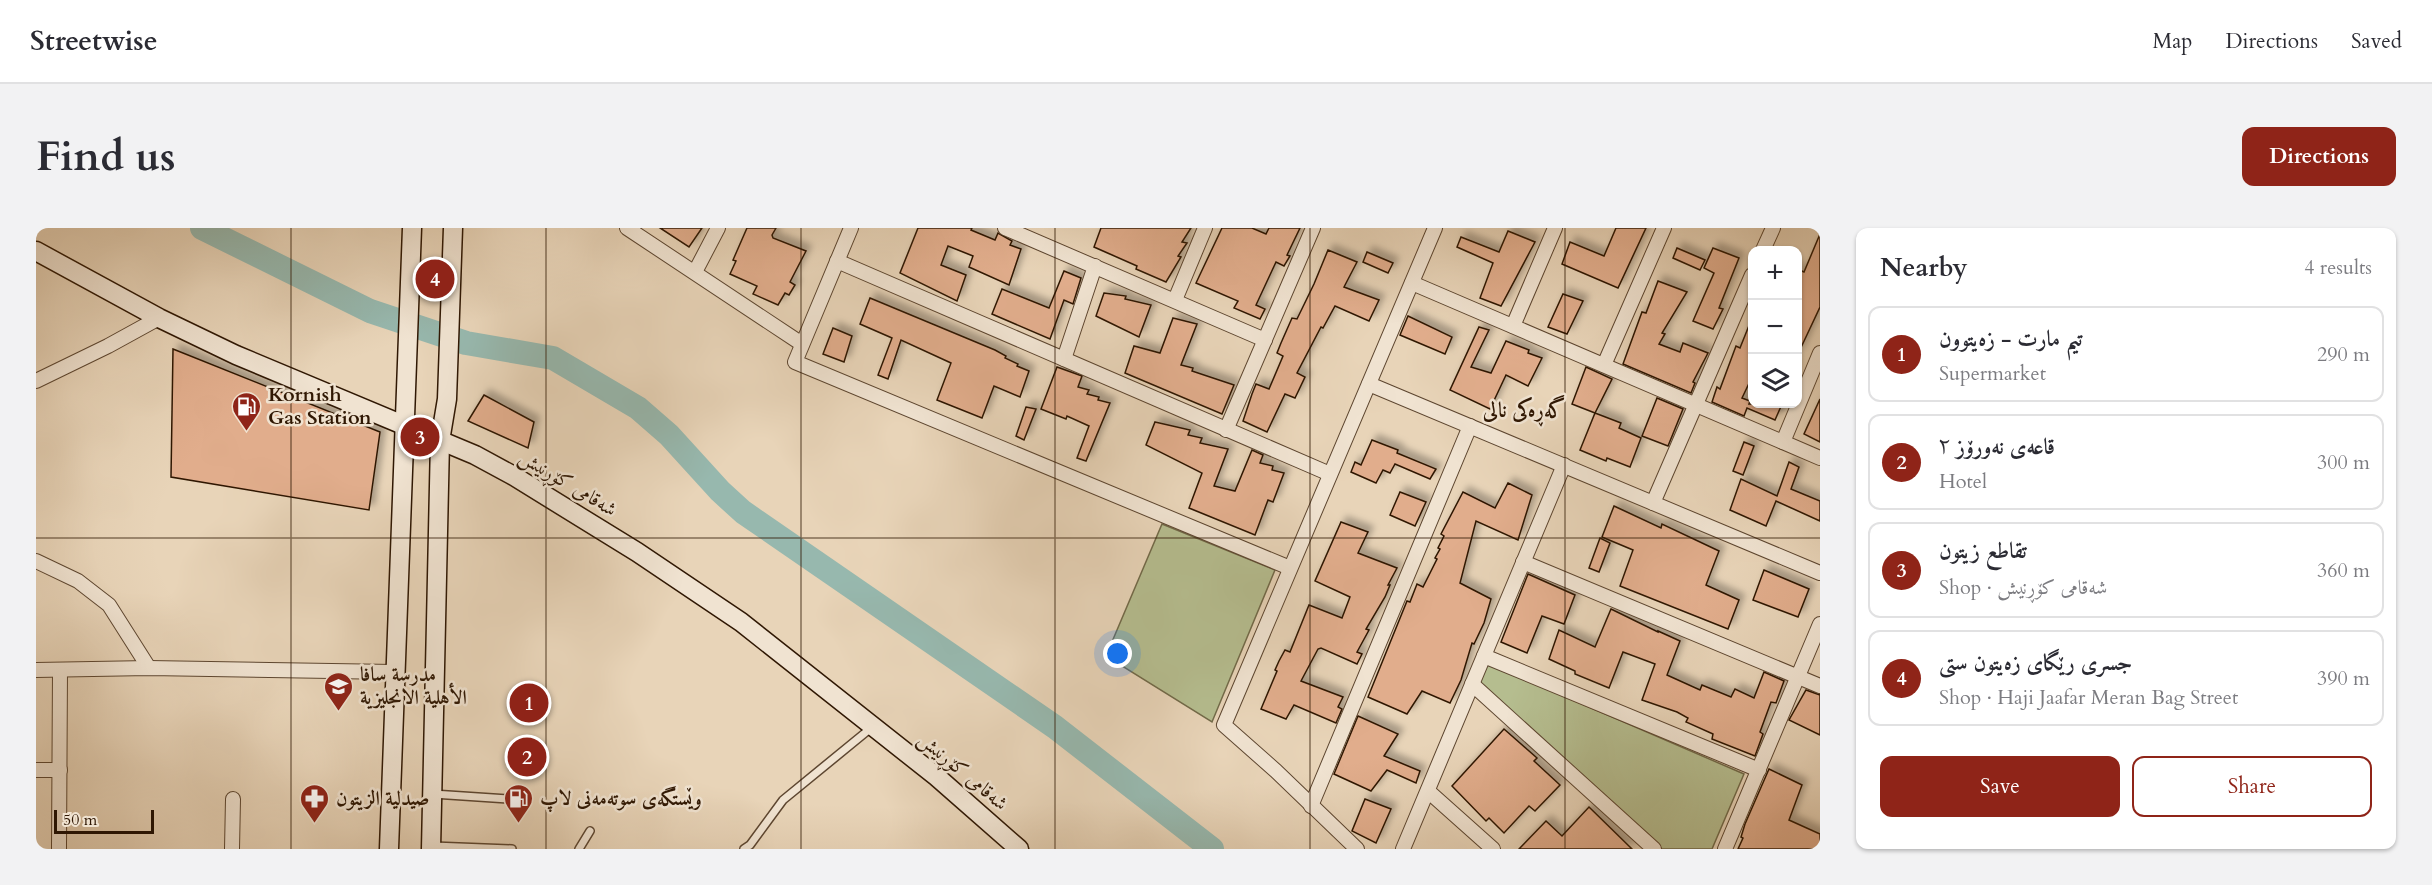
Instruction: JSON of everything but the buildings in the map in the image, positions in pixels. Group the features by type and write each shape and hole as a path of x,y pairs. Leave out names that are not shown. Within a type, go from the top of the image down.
{"street":[{"path":"389,849 394,672 412,278 412,228"},
{"path":"431,847 440,441 447,399 453,288 453,228"},
{"path":"627,228 802,344"},
{"path":"695,272 718,228"},
{"path":"851,228 795,362 1290,568"},
{"path":"1005,228 1265,340"},
{"path":"1175,300 1205,228"},
{"path":"1226,430 1313,228"},
{"path":"1356,849 1224,725 1435,228"},
{"path":"1513,326 1555,228"},
{"path":"1604,365 1664,228"},
{"path":"1765,246 1773,228"},
{"name":"شەقامی کۆڕنیش","path":"36,251 159,318 245,359 475,455 512,475 637,552 741,622 963,798 1019,849"},
{"path":"837,261 1329,474"},
{"path":"1064,359 1095,266"},
{"path":"1412,283 1820,458"},
{"path":"1653,503 1748,284"},
{"path":"36,381 159,318"},
{"path":"1783,442 1820,353"},
{"path":"1370,384 1820,573"},
{"path":"1311,806 1470,426"},
{"path":"1403,849 1564,465"},
{"path":"36,561 78,581 109,605 149,668"},
{"path":"1523,562 1820,686"},
{"path":"1725,849 1820,624"},
{"path":"1484,656 1759,770"},
{"path":"36,670 149,668 394,672"},
{"path":"59,849 60,670"},
{"path":"1472,684 1654,849"},
{"path":"36,770 60,770"},
{"path":"1428,791 1493,849"},
{"path":"232,849 233,800"}],"lane":[{"path":"744,849 750,845 783,800 873,727"},
{"path":"432,794 508,799"},
{"path":"579,849 590,831"},
{"path":"431,847 512,849"}],"green space":[{"path":"1162,524 1275,570 1212,722 1106,656"},
{"path":"1487,663 1744,774 1712,849 1662,849 1477,684"}],"waterway":[{"path":"202,228 370,311 466,343 553,358 638,408 669,435 720,491 743,512 1055,727 1212,849"}],"place":[{"name":"جسری رێگای زەیتون ستی","path":"435,279"},
{"name":"Kornish Gas Station","path":"247,432"},
{"name":"تقاطع زيتون","path":"420,437"},
{"name":"تیم مارت - زەیتوون","path":"529,703"},
{"name":"مدرسة سافا الأهلية الانجليزية","path":"339,712"},
{"name":"قاعەی نەورۆز ٢","path":"527,757"},
{"name":"صيدلية الزيتون","path":"315,824"},
{"name":"وێستگەی سوتەمەنی لاپ","path":"519,824"}],"district":[{"name":"گەڕەکی نالی","path":"1524,410"}]}
